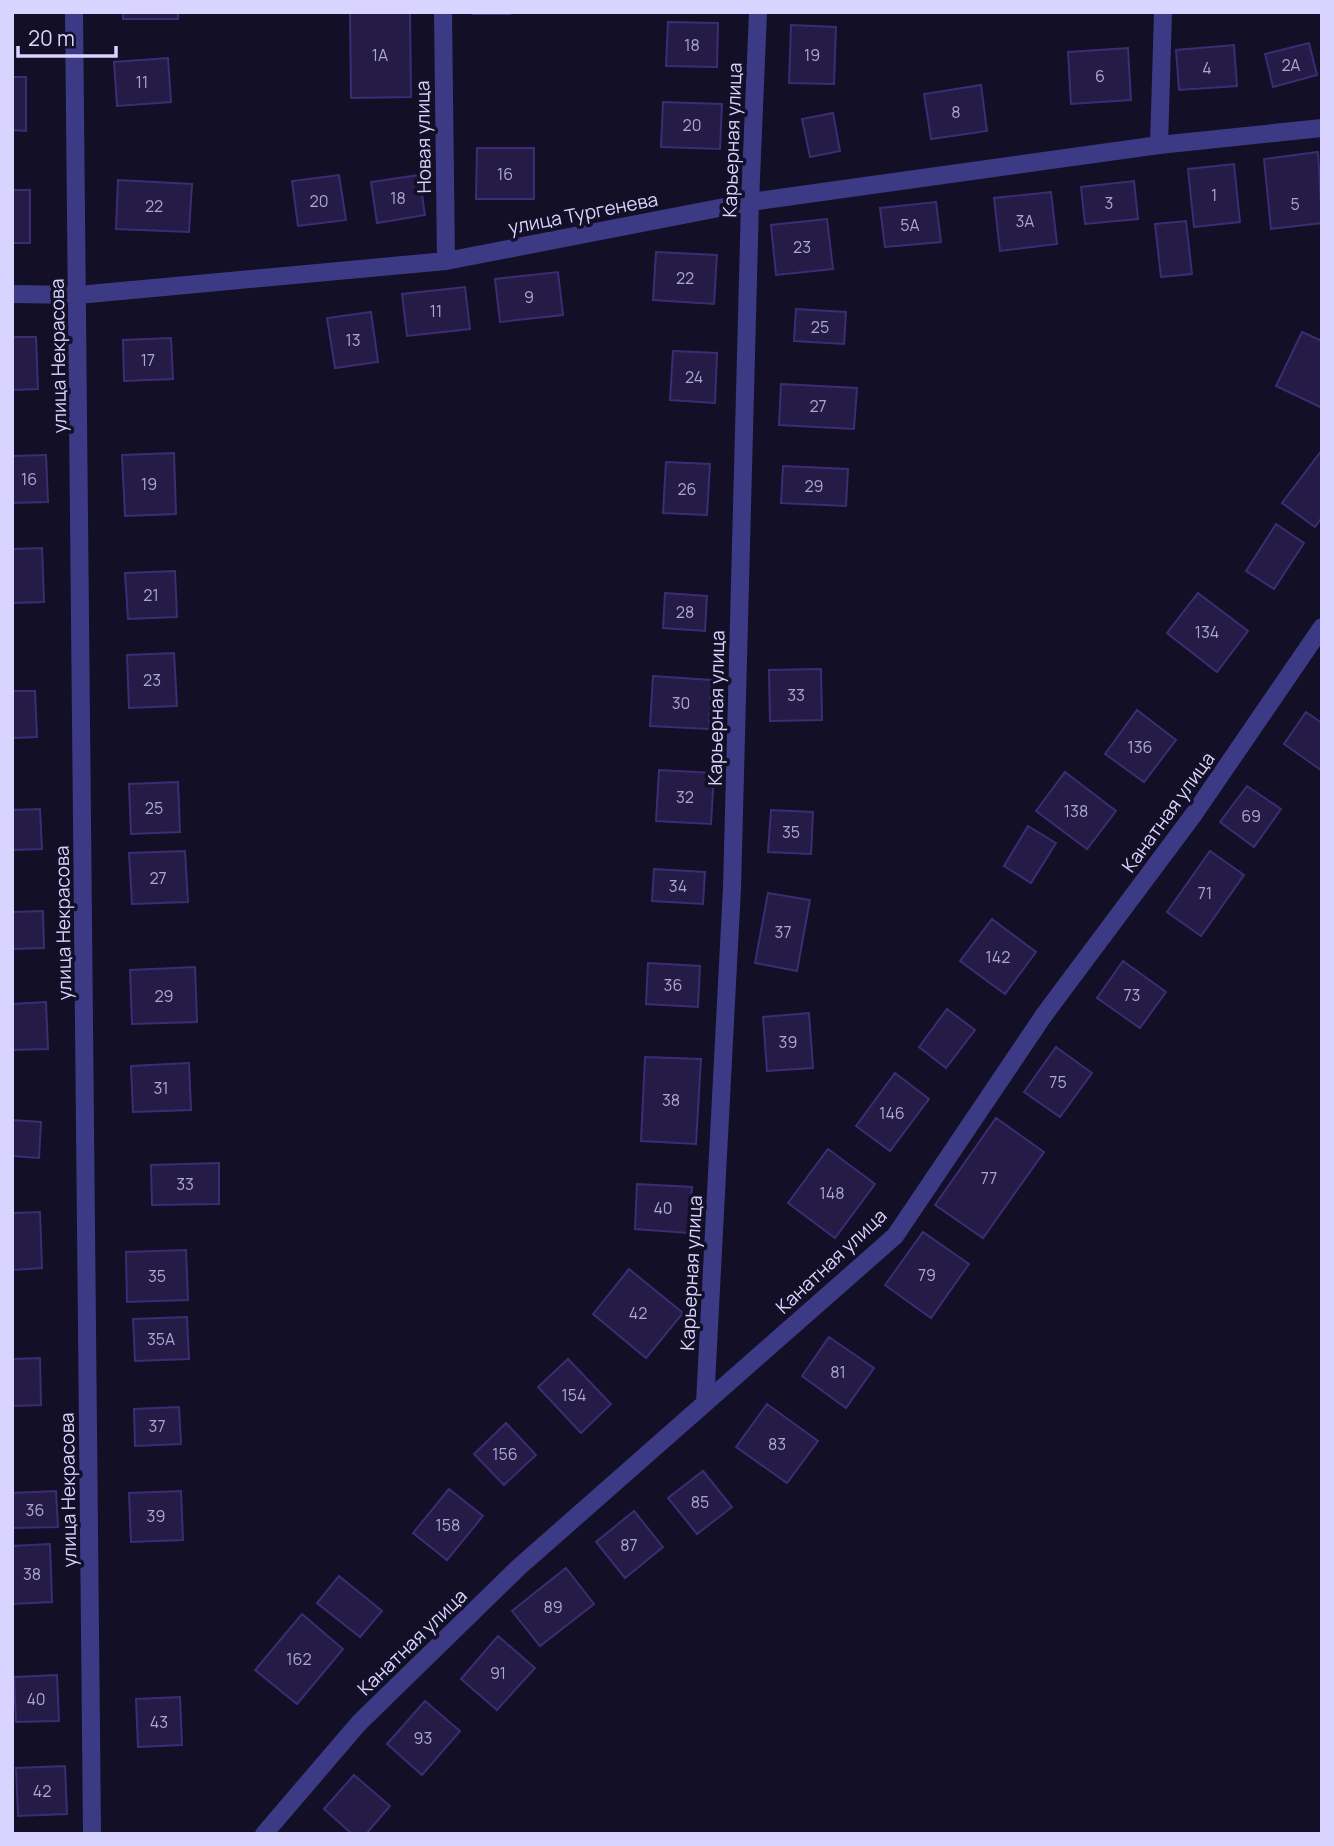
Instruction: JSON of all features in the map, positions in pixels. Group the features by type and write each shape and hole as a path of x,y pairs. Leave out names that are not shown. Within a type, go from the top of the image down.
{"street":[{"name":"улица Некрасова","path":"74,12 92,1834"},
{"name":"Новая улица","path":"443,12 446,261"},
{"name":"Карьерная улица","path":"705,1404 732,888 750,202 758,12"},
{"path":"1160,145 1163,12"},
{"name":"улица Тургенева","path":"12,294 78,295 446,261 750,202 1160,145 1322,128"},
{"name":"Канатная улица","path":"264,1834 369,1713 519,1567 895,1236 1044,1015 1194,814 1322,627"}],"building":[{"path":"123,12 178,12 178,19 123,19"},
{"path":"350,12 410,12 411,97 351,98"},
{"path":"510,12 510,14 473,14"},
{"path":"668,22 718,23 717,67 666,66"},
{"path":"791,25 836,27 834,84 789,83"},
{"path":"1309,43 1317,75 1273,87 1265,54"},
{"path":"1234,45 1237,86 1179,90 1176,50"},
{"path":"1128,48 1131,100 1071,104 1068,52"},
{"path":"168,58 171,102 117,106 114,62"},
{"path":"12,77 26,77 26,131 12,130"},
{"path":"981,85 987,131 931,139 924,94"},
{"path":"663,102 722,104 720,149 661,147"},
{"path":"833,113 840,151 810,157 802,119"},
{"path":"477,148 534,148 534,199 476,199"},
{"path":"1318,152 1322,223 1271,229 1264,159"},
{"path":"1234,164 1240,222 1194,227 1188,169"},
{"path":"339,175 346,220 298,226 292,181"},
{"path":"419,175 425,215 377,223 371,182"},
{"path":"118,180 192,184 189,232 116,229"},
{"path":"1134,181 1138,219 1085,224 1081,187"},
{"path":"12,190 30,190 30,243 12,243"},
{"path":"1051,192 1057,244 1000,251 994,198"},
{"path":"936,202 941,242 885,247 880,208"},
{"path":"827,219 833,269 776,275 771,225"},
{"path":"1186,221 1192,274 1161,277 1155,224"},
{"path":"656,252 717,255 714,304 653,300"},
{"path":"558,272 563,315 500,322 495,279"},
{"path":"465,287 470,329 407,336 402,294"},
{"path":"796,309 846,312 844,344 794,341"},
{"path":"371,312 378,362 335,368 327,318"},
{"path":"1302,332 1322,341 1322,408 1276,386"},
{"path":"12,337 36,337 38,389 12,390"},
{"path":"171,338 173,379 124,381 123,340"},
{"path":"673,351 717,353 715,403 670,400"},
{"path":"781,384 857,388 854,429 779,425"},
{"path":"1322,450 1322,517 1315,527 1282,503"},
{"path":"174,453 176,514 125,516 122,455"},
{"path":"46,455 48,502 12,503 12,456"},
{"path":"666,462 710,464 707,515 663,513"},
{"path":"783,466 848,469 846,506 781,503"},
{"path":"1276,524 1304,543 1274,589 1246,571"},
{"path":"42,548 44,602 12,603 12,549"},
{"path":"175,571 177,617 128,619 125,573"},
{"path":"665,593 707,596 705,631 663,628"},
{"path":"1198,593 1248,631 1217,672 1167,633"},
{"path":"174,653 177,706 129,708 127,655"},
{"path":"821,669 822,720 770,721 769,670"},
{"path":"653,676 711,680 709,729 650,726"},
{"path":"12,691 35,691 37,737 12,738"},
{"path":"1137,710 1176,740 1144,782 1105,754"},
{"path":"1306,712 1322,723 1321,770 1284,744"},
{"path":"659,770 714,773 711,824 656,821"},
{"path":"1065,772 1116,811 1087,849 1036,811"},
{"path":"178,782 180,832 131,834 129,784"},
{"path":"1247,786 1281,809 1254,847 1220,822"},
{"path":"40,809 42,849 12,850 12,810"},
{"path":"771,810 813,812 811,854 768,852"},
{"path":"1028,826 1056,843 1031,883 1004,866"},
{"path":"185,851 188,902 132,904 129,853"},
{"path":"1210,851 1244,875 1201,936 1167,912"},
{"path":"654,869 705,872 703,904 652,901"},
{"path":"768,893 810,900 797,971 755,963"},
{"path":"43,911 44,948 12,949 12,912"},
{"path":"992,919 1036,952 1005,994 960,961"},
{"path":"1123,961 1166,992 1140,1028 1097,998"},
{"path":"648,963 700,966 698,1007 646,1004"},
{"path":"195,967 197,1022 132,1024 130,970"},
{"path":"46,1002 48,1049 12,1050 12,1004"},
{"path":"947,1009 975,1030 946,1068 919,1047"},
{"path":"809,1013 813,1068 767,1071 763,1017"},
{"path":"1056,1047 1092,1073 1060,1117 1024,1092"},
{"path":"645,1057 701,1059 696,1144 641,1141"},
{"path":"189,1063 191,1110 133,1112 131,1066"},
{"path":"895,1073 929,1099 890,1151 856,1126"},
{"path":"996,1118 1044,1152 983,1238 935,1205"},
{"path":"12,1120 41,1122 39,1158 12,1156"},
{"path":"828,1149 875,1184 835,1238 788,1203"},
{"path":"219,1163 219,1204 152,1205 151,1165"},
{"path":"637,1184 692,1187 689,1233 635,1229"},
{"path":"40,1212 42,1268 12,1270 12,1213"},
{"path":"923,1232 969,1264 931,1318 885,1285"},
{"path":"186,1250 188,1300 127,1302 126,1252"},
{"path":"629,1269 683,1313 646,1358 593,1314"},
{"path":"187,1317 189,1359 135,1361 133,1319"},
{"path":"829,1337 874,1368 846,1408 802,1376"},
{"path":"40,1358 41,1405 12,1406 12,1359"},
{"path":"568,1359 611,1404 581,1433 538,1387"},
{"path":"767,1404 818,1441 787,1483 736,1447"},
{"path":"179,1407 181,1444 135,1446 134,1409"},
{"path":"506,1423 536,1455 504,1485 474,1454"},
{"path":"703,1471 732,1507 697,1534 668,1498"},
{"path":"449,1489 483,1516 447,1560 413,1533"},
{"path":"56,1491 58,1527 12,1528 12,1493"},
{"path":"181,1491 183,1540 131,1542 129,1493"},
{"path":"634,1511 663,1547 625,1578 596,1542"},
{"path":"50,1544 52,1602 12,1604 12,1546"},
{"path":"566,1568 594,1604 540,1646 512,1611"},
{"path":"339,1576 382,1611 360,1637 317,1603"},
{"path":"302,1614 343,1649 297,1704 255,1670"},
{"path":"498,1636 535,1668 497,1710 461,1679"},
{"path":"57,1675 59,1721 16,1722 14,1677"},
{"path":"180,1697 182,1745 138,1747 136,1699"},
{"path":"425,1701 460,1731 422,1775 387,1744"},
{"path":"65,1766 67,1814 18,1816 16,1768"},
{"path":"354,1775 390,1806 366,1834 352,1834 324,1809"}]}
